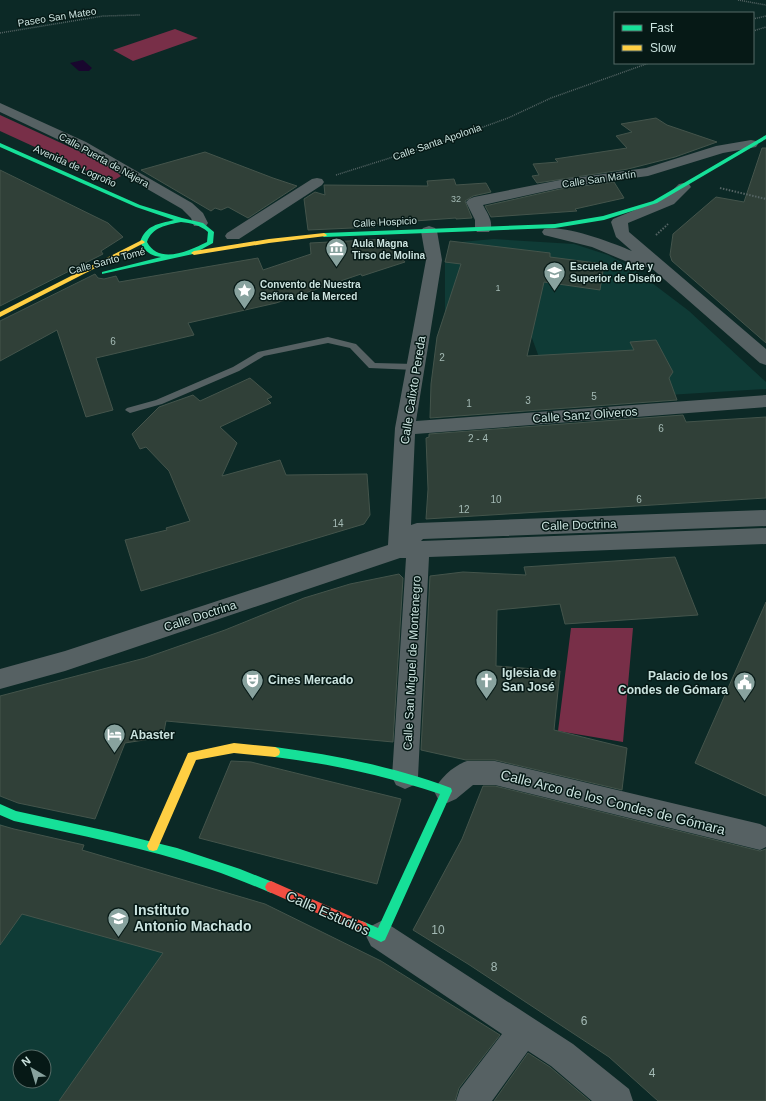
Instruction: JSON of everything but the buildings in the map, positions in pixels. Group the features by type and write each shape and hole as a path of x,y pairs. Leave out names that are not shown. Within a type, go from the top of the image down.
{"main road":[{"path":"502,229 555,226 604,218 656,202 684,187 751,144 766,137"},
{"name":"Avenida de Logroño","path":"0,145 140,207 181,220"},
{"path":"716,177 730,157"},
{"path":"620,224 636,222 683,202"},
{"path":"140,207 146,223 142,242 145,248 150,252 171,257"},
{"name":"Calle Hospicio","path":"181,220 217,232 269,241"},
{"path":"146,223 162,223 181,220"},
{"name":"Calle Hospicio","path":"194,253 269,241 327,236 502,229"},
{"path":"502,229 550,232 587,231"},
{"path":"194,253 210,243 217,232"},
{"name":"Calle Santo Tomé","path":"0,315 142,242"},
{"name":"Calle Santo Tomé","path":"49,289 102,273 194,253"},
{"path":"153,846 192,756 234,748 301,755 405,777 447,791 381,936"},
{"name":"Calle Estudios","path":"0,809 14,816 153,846 251,878 381,936"}],"street":[{"name":"Calle Puerta de Nájera","path":"0,107 87,148 187,206 217,232"},
{"name":"Calle San Martín","path":"483,229 483,220 474,202 560,184 648,172 721,149 751,144"},
{"path":"217,232 317,182"},
{"path":"684,187 669,201 620,224 622,234 766,359"},
{"name":"Calle Calixto Pereda","path":"409,549 405,428 434,260 430,231"},
{"path":"550,232 612,247 674,279"},
{"name":"Calle Sanz Oliveros","path":"405,428 766,401"},
{"name":"Calle Doctrina","path":"409,549 417,531 766,518"},
{"name":"Calle Doctrina","path":"0,679 65,661 409,549 766,536"},
{"name":"Calle San Miguel de Montenegro","path":"405,777 409,549"},
{"name":"Calle Arco de los Condes de Gómara","path":"447,791 467,773 495,773 760,837"},
{"name":"Calle Estudios","path":"381,936 562,1055 617,1101"},
{"path":"472,1101 523,1030"}],"lane":[{"path":"130,410 166,399 236,368 260,354 328,340 353,346 372,366 415,367"}],"path":[{"path":"738,0 766,5"},
{"name":"Paseo San Mateo","path":"0,32 103,16 140,15"},
{"path":"754,19 766,16"},
{"path":"754,31 766,27"},
{"name":"Calle Santa Apolonia","path":"317,182 508,118 551,98 646,64"},
{"path":"727,190 766,199"}],"shaded area":[{"path":"175,29 198,38 133,61 113,50"},
{"path":"83,60 92,68 89,71 79,71 70,63"},
{"path":"0,115 109,165 121,176 111,182 0,131"},
{"path":"494,239 574,244 608,255 631,267 689,311 766,382 766,389 604,399 540,360 529,330 445,312 445,262 449,243"},
{"path":"571,628 633,628 623,742 558,731"},
{"name":"Instituto Antonio Machado","path":"0,824 16,831 265,904 209,972 157,1101 0,1101"}],"traffic: fast":[{"path":"324,235 555,226 604,218 655,202 766,137"},
{"path":"0,145 138,206 181,220"},
{"path":"181,220 190,221 205,226 211,232 210,243 190,253 173,257 158,255 148,250 143,242 146,233 159,226 181,220"},
{"path":"104,273 170,257"},
{"path":"275,752 340,762 405,778 447,791 381,936 362,927"},
{"path":"0,809 14,816 112,837 177,854 240,874 271,887"}],"traffic: slow":[{"path":"194,253 269,241 324,235"},
{"path":"0,315 142,242"},
{"path":"153,846 192,756 234,748 275,752"}],"traffic: jam":[{"path":"271,887 362,927"}],"place":[{"name":"Aula Magna Tirso de Molina","path":"337,268"},
{"name":"Escuela de Arte y Superior de Diseño","path":"555,292"},
{"name":"Convento de Nuestra Señora de la Merced","path":"245,310"},
{"name":"Cines Mercado","path":"252,700"},
{"name":"Iglesia de San José","path":"487,700"},
{"name":"Palacio de los Condes de Gómara","path":"744,702"},
{"name":"Abaster","path":"115,754"},
{"name":"Instituto Antonio Machado","path":"119,938"}]}
